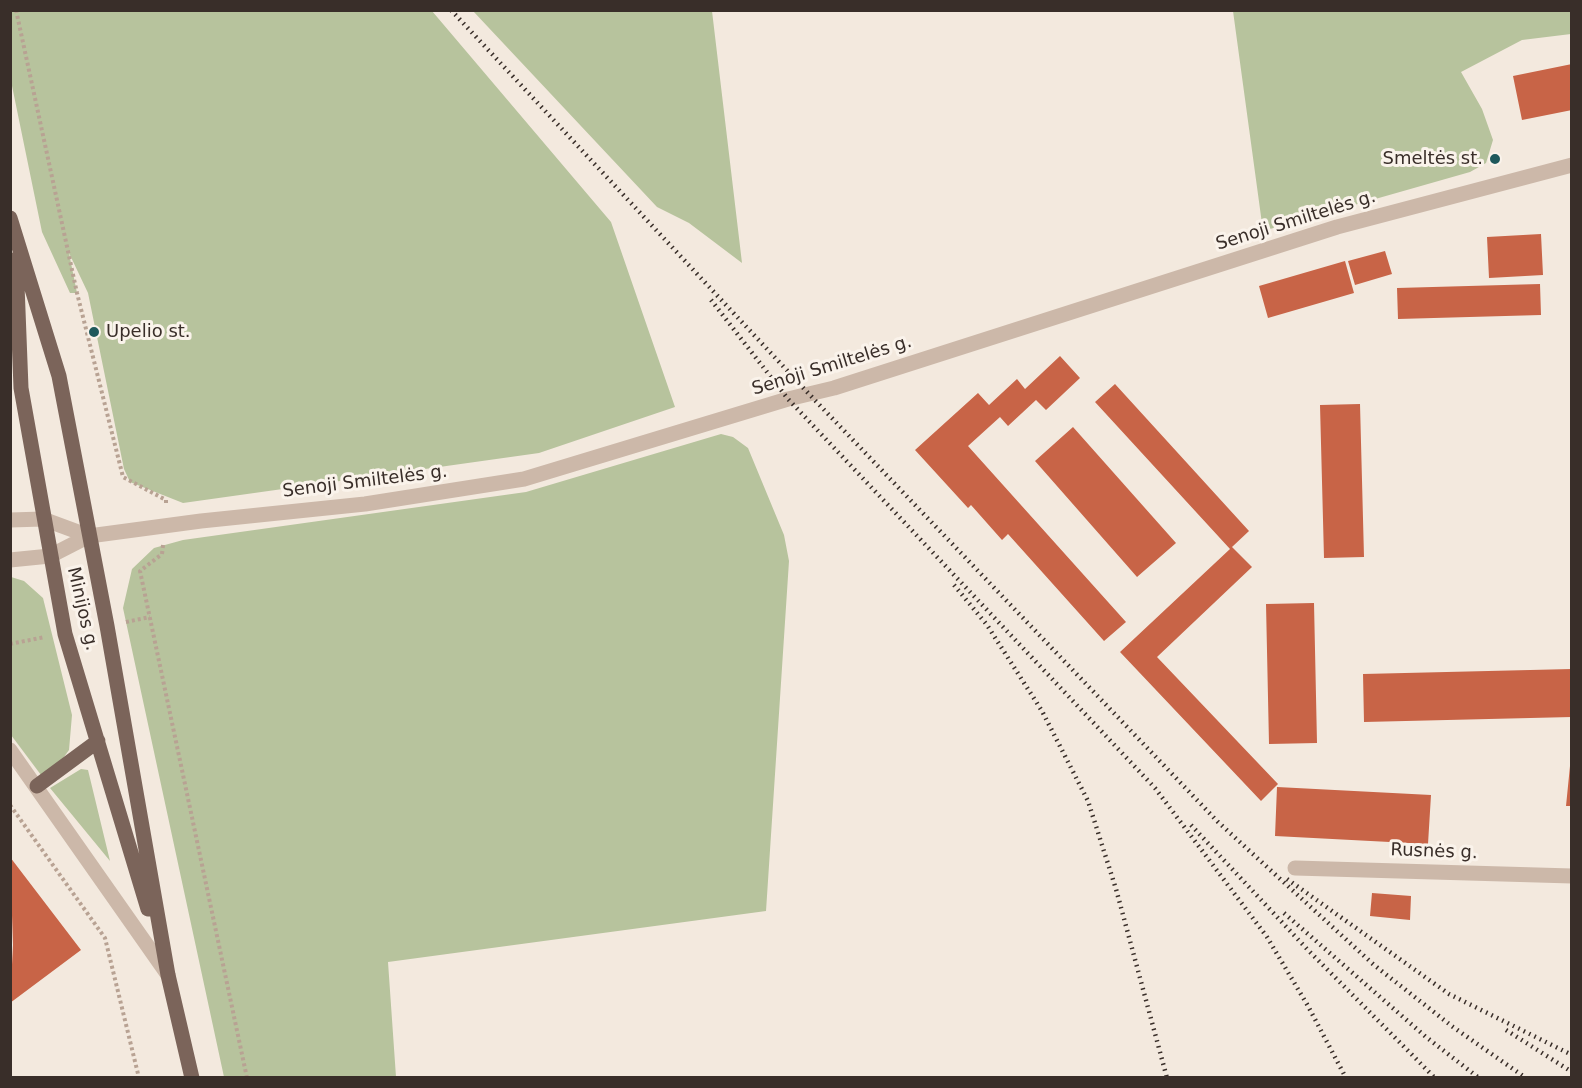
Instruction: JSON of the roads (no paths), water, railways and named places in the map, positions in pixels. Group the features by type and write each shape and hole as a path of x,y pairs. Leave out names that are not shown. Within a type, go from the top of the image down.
{"main road":[{"name":"Minijos g.","path":"10,218 15,241 59,376 90,536 168,975 192,1077"},
{"name":"Minijos g.","path":"15,241 21,388 43,519 66,634 168,975"},
{"path":"37,786 98,741"}],"street":[{"name":"Senoji Smiltelės g.","path":"90,536 201,521 365,504 524,478 788,399 834,388 1337,227 1572,165"},
{"path":"10,520 43,519 90,536"},
{"path":"10,560 50,555 90,536"},
{"path":"10,750 168,975"},
{"name":"Rusnės g.","path":"1295,868 1572,876"}],"railway":[{"path":"451,10 809,394 1218,822 1374,965 1453,1027 1526,1078"},
{"path":"711,300 788,399 1155,788 1267,937 1308,1006 1346,1078"},
{"path":"954,585 987,625 1042,711 1088,801 1116,889 1167,1078"},
{"path":"1191,825 1307,949 1435,1078"},
{"path":"1287,879 1449,994 1572,1055"},
{"path":"1284,913 1426,1037 1479,1078"},
{"path":"1506,1030 1572,1072"}],"place":[{"name":"Smeltės st.","path":"1495,159"},
{"name":"Upelio st.","path":"94,332"}]}
